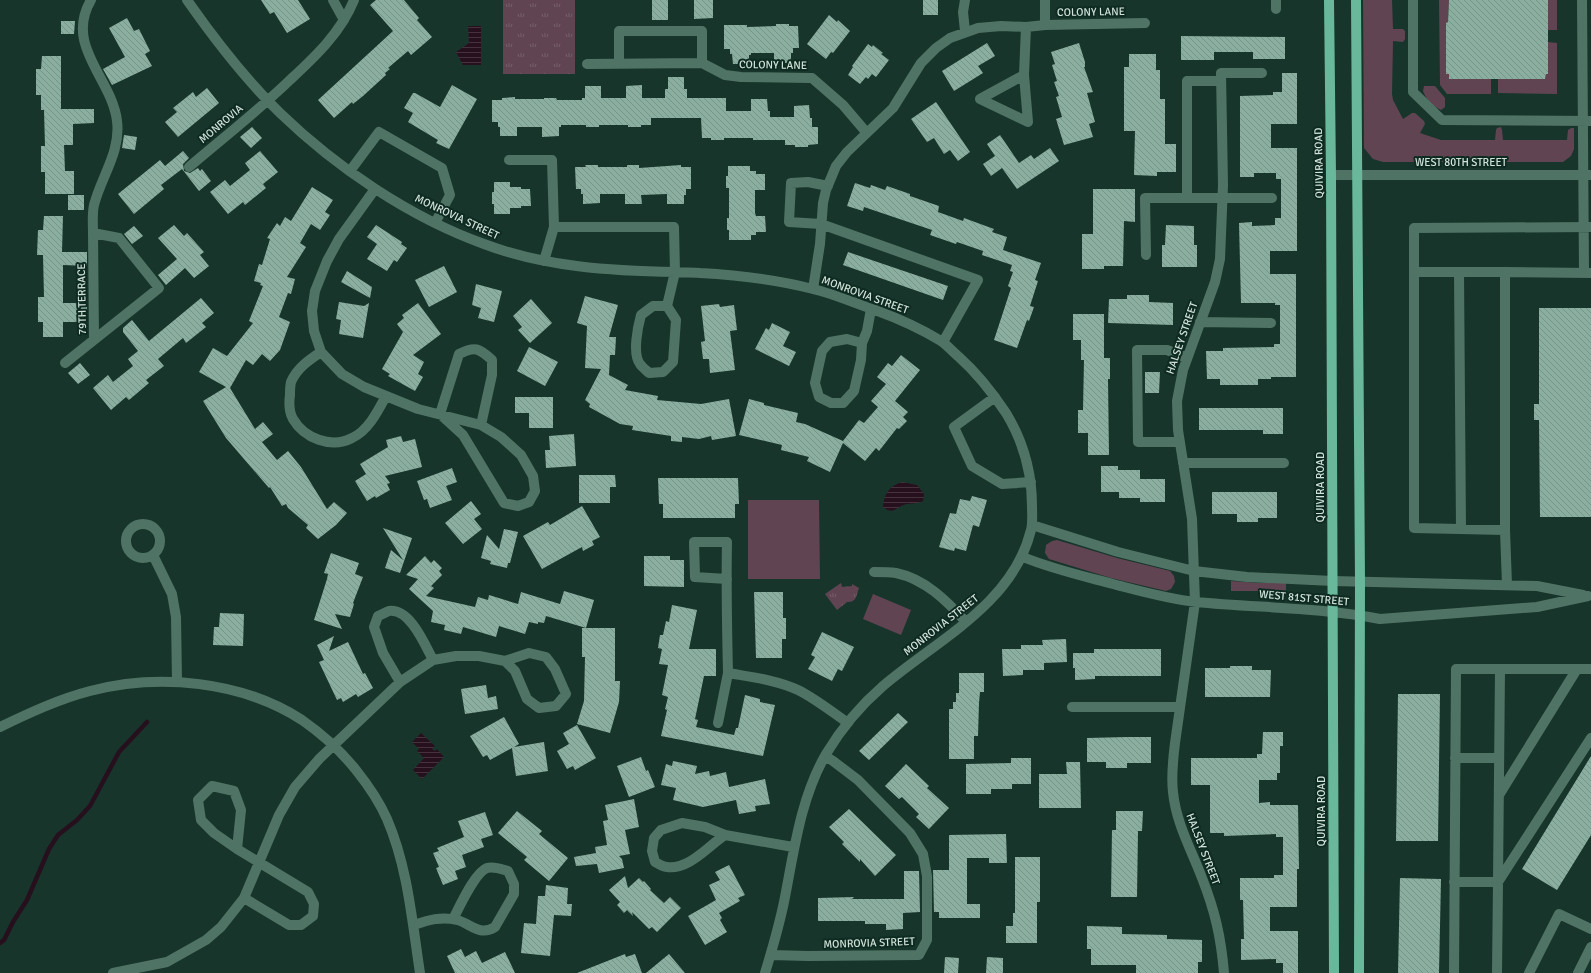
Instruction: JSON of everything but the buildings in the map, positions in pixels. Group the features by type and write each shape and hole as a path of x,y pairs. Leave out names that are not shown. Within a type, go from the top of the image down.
{"main road":[{"name":"QUIVIRA ROAD","path":"1329,0 1334,973"},
{"path":"1356,0 1360,582 1359,973"}],"street":[{"name":"79TH TERRACE","path":"91,0 85,11 82,31 87,51 114,106 118,122 117,142 111,163 102,180 94,206 94,339"},
{"name":"MONROVIA STREET","path":"187,0 213,38 246,77 281,114 350,171 375,189 436,223 479,243 544,262 584,267 697,272 729,276 813,289 858,303 896,317 943,342 972,369 995,397 1010,420 1028,461 1031,482 1032,525 1023,557 1009,579 985,607 882,687 848,723 825,756 805,807 793,847 783,907 765,973"},
{"path":"333,0 344,20"},
{"name":"MONROVIA","path":"189,166 268,101 312,59 333,36 349,12 354,0"},
{"path":"965,0 963,12 965,31"},
{"path":"1045,0 1045,25"},
{"path":"1413,0 1412,92 1442,120 1587,122"},
{"path":"1414,272 1587,273 1587,35 1582,0"},
{"name":"COLONY LANE","path":"813,289 820,244 823,203 836,166 866,132 893,108 921,63 936,48 950,38 965,31 993,26 1026,27 1045,25 1146,23"},
{"path":"1024,76 980,100 1028,122 1024,76 1026,27"},
{"path":"619,64 619,31 702,31 702,63"},
{"name":"COLONY LANE","path":"587,64 702,63 725,74 741,77 812,78 843,105 866,132"},
{"path":"1186,198 1186,81 1262,73"},
{"name":"HALSEY STREET","path":"1222,77 1223,198 1220,259 1215,282 1182,370 1177,401 1178,430 1192,519 1195,602 1172,766 1173,791 1177,814 1185,839 1202,878 1216,917 1222,944 1224,973"},
{"path":"350,171 379,132 442,168 450,195 436,223"},
{"path":"509,160 552,160 554,227 544,262"},
{"name":"WEST 80TH STREET","path":"1331,175 1587,174"},
{"path":"828,186 808,182 791,183 789,222 821,224 978,280 943,342"},
{"path":"375,189 339,239 327,262 315,292 312,311 314,331 321,352 342,374 352,381 418,409 440,414 481,425 501,437 521,455 533,476 535,492 529,502 518,506 504,503 463,435 440,414"},
{"path":"1146,255 1146,198 1272,198"},
{"path":"554,227 674,227 675,272 667,306 676,320 673,362 663,372 649,373 639,364 636,352 637,329 641,315 653,306 667,306"},
{"path":"1505,530 1414,528 1414,228 1587,227"},
{"name":"79TH TERRACE","path":"93,233 119,238 159,288 94,339"},
{"path":"1459,272 1462,529"},
{"path":"1505,272 1505,530 1507,585"},
{"path":"862,343 847,339 830,342 822,351 815,382 819,397 831,403 843,403 854,391 861,360 862,343 868,331 871,309"},
{"path":"1200,322 1271,323"},
{"path":"65,363 94,339"},
{"path":"440,414 459,354 470,349 482,350 492,360 492,375 481,425"},
{"path":"1180,442 1138,442 1137,350 1167,350 1187,358"},
{"path":"321,352 306,363 298,372 291,384 290,389 289,401 293,418 313,438 326,442 336,442 353,438 364,429 386,396"},
{"path":"995,397 954,427 972,466 1002,484 1031,482"},
{"path":"1183,463 1284,463"},
{"name":"WEST 81ST STREET","path":"1032,525 1118,552 1194,571 1247,577 1333,581 1537,586 1589,597"},
{"path":"718,723 728,673 727,542 694,542 695,577 727,579"},
{"path":"153,555 172,594 176,632 176,682"},
{"name":"WEST 81ST STREET","path":"1023,557 1064,571 1156,595 1195,602 1304,609 1359,615 1380,619 1537,606 1589,597"},
{"path":"874,572 896,573 922,584 948,603 966,622"},
{"path":"400,682 384,652 374,627 378,616 389,611 400,612 410,620 433,660"},
{"path":"113,973 167,962 206,940 221,927 244,898 260,862 265,845 279,815 295,787 320,758 400,682 433,660 456,656 480,656 505,660 529,652 546,657 556,669 566,694 556,706 539,708 527,699 515,671 505,660"},
{"path":"1454,973 1456,669 1591,669"},
{"path":"1497,973 1500,669"},
{"path":"1498,795 1577,669"},
{"path":"728,673 776,682 797,689 848,723"},
{"path":"0,727 32,711 65,698 91,690 146,682 176,682 221,688 249,695 280,708 302,720 345,756 369,787 386,817 399,850 414,925 420,973"},
{"path":"1072,707 1180,707"},
{"path":"1498,882 1591,738"},
{"name":"MONROVIA STREET","path":"771,955 919,955 927,940 927,876 923,854 910,833 858,780 825,756"},
{"path":"1455,758 1499,758"},
{"path":"237,849 241,810 234,791 212,786 198,800 201,820 214,833 237,849 308,892 314,904 313,916 301,925 289,925 244,898"},
{"path":"725,835 712,843 699,856 680,867 666,868 655,862 652,851 654,838 661,830 682,823 705,827 725,835 749,838 793,847"},
{"path":"414,925 430,919 453,919 473,928 490,930 495,927 514,894 514,884 508,871 497,868 486,868 478,874 453,919"},
{"path":"1454,882 1498,882"},
{"path":"1529,973 1559,914 1591,929"},
{"path":"1578,973 1591,947"},
{"path":"159,973 167,962"}],"green space":[{"path":"503,0 575,0 575,74 503,74"},
{"path":"1363,0 1392,0 1393,29 1403,29 1405,31 1405,39 1403,42 1393,41 1393,100 1403,119 1412,113 1415,113 1424,121 1425,124 1420,133 1441,140 1495,140 1496,130 1497,128 1501,127 1503,140 1567,140 1568,130 1574,128 1574,149 1571,156 1563,162 1383,162 1373,159 1364,148"},
{"path":"1439,0 1449,0 1448,22 1446,23 1446,74 1449,74 1449,79 1491,79 1491,94 1447,94 1440,85"},
{"path":"1548,0 1557,0 1557,30 1548,30"},
{"path":"1548,42 1557,43 1557,94 1498,93 1498,79 1545,79 1546,74 1548,74"},
{"path":"1424,86 1435,86 1445,98 1445,107 1441,110 1430,102 1423,91"},
{"path":"748,500 819,500 820,579 748,579"},
{"path":"1057,540 1117,558 1170,571 1174,576 1175,582 1171,589 1166,591 1111,578 1049,559 1045,553 1046,545"},
{"path":"1231,581 1286,583 1286,591 1231,591"},
{"path":"841,583 842,587 852,586 852,584 859,588 857,596 853,601 847,602 837,610 825,594"},
{"path":"873,594 911,610 901,635 863,619"}],"shaded area":[{"path":"468,26 481,26 481,65 463,65 456,52 469,43"},
{"path":"902,482 917,485 924,494 923,501 903,505 893,511 887,510 883,507 886,494 891,488"},
{"path":"421,733 435,746 432,749 435,751 437,749 444,757 422,779 413,770 424,758 417,751 419,749 412,742"}],"waterway":[{"path":"0,943 4,940 27,900 49,849 58,835 77,820 90,806 119,752 147,722"}]}
